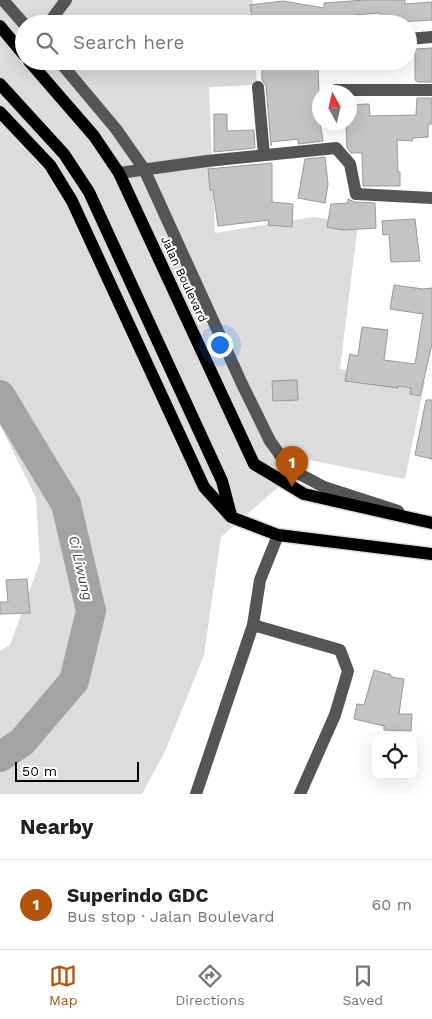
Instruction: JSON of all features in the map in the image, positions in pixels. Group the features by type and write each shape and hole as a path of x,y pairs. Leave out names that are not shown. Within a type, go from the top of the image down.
{"main road":[{"path":"0,26 15,44"},
{"name":"Jalan Boulevard","path":"37,70 94,136 119,174 254,464 304,494 431,522"},
{"path":"0,84 64,154 89,192 222,481 231,517"},
{"path":"0,112 50,165 72,201 204,487 231,517 278,535 432,554"}],"street":[{"path":"3,0 16,15"},
{"path":"55,15 66,0"},
{"path":"417,38 432,37"},
{"path":"66,70 116,129 144,169 242,384 270,441 290,468 324,487 431,522"},
{"path":"258,87 264,154"},
{"path":"357,90 432,90"},
{"path":"119,174 144,169 264,154 336,148 350,164 356,194 432,198"},
{"path":"196,794 253,625 260,580 278,535"},
{"path":"253,625 340,650 348,671 335,715 300,794"}],"shaded area":[{"path":"0,0 253,0 254,15 15,15 15,70 256,70 257,85 209,87 215,233 314,217 358,224 340,369 425,381 405,479 309,460 221,537 204,655 166,749 142,794 0,794 0,651 10,645 40,562 36,498 0,425"}],"building":[{"path":"365,0 405,0 405,4 432,2 432,20 417,21 417,15 380,15 380,13 353,15 252,15 250,5 283,1 324,8 324,3"},
{"path":"432,48 432,82 418,82 415,80 417,49"},
{"path":"262,70 318,70 319,85 312,85 312,130 321,130 323,141 298,144 298,139 271,142 271,146 266,86 262,80"},
{"path":"417,98 432,98 432,124 428,124 428,137 413,138 412,141 397,140 400,186 363,186 362,153 351,153 347,148 346,130 357,130 357,105 369,104 370,116 416,115"},
{"path":"214,114 227,114 227,131 254,130 255,148 214,152"},
{"path":"325,157 328,184 325,203 298,198 305,159"},
{"path":"272,163 272,202 293,204 292,227 268,225 269,220 218,226 213,190 210,190 208,169"},
{"path":"348,199 355,202 375,203 376,228 343,230 327,227 331,204 348,203"},
{"path":"415,219 420,261 391,262 389,234 383,235 382,221"},
{"path":"394,285 423,289 432,288 432,344 420,396 410,394 411,388 345,381 350,354 358,356 362,327 388,330 384,360 415,364 423,314 390,309"},
{"path":"297,380 298,400 273,401 272,381"},
{"path":"426,400 432,400 432,459 415,455"},
{"path":"27,579 30,613 0,614 0,602 8,602 6,580"},
{"path":"374,670 391,675 391,677 404,679 399,714 412,714 411,731 384,730 384,726 354,719 357,704 364,705"}],"waterway":[{"name":"Ci Liwung","path":"0,395 66,504 91,611 74,681 22,742 0,757"}],"place":[{"name":"Superindo GDC","path":"292,487"}]}
